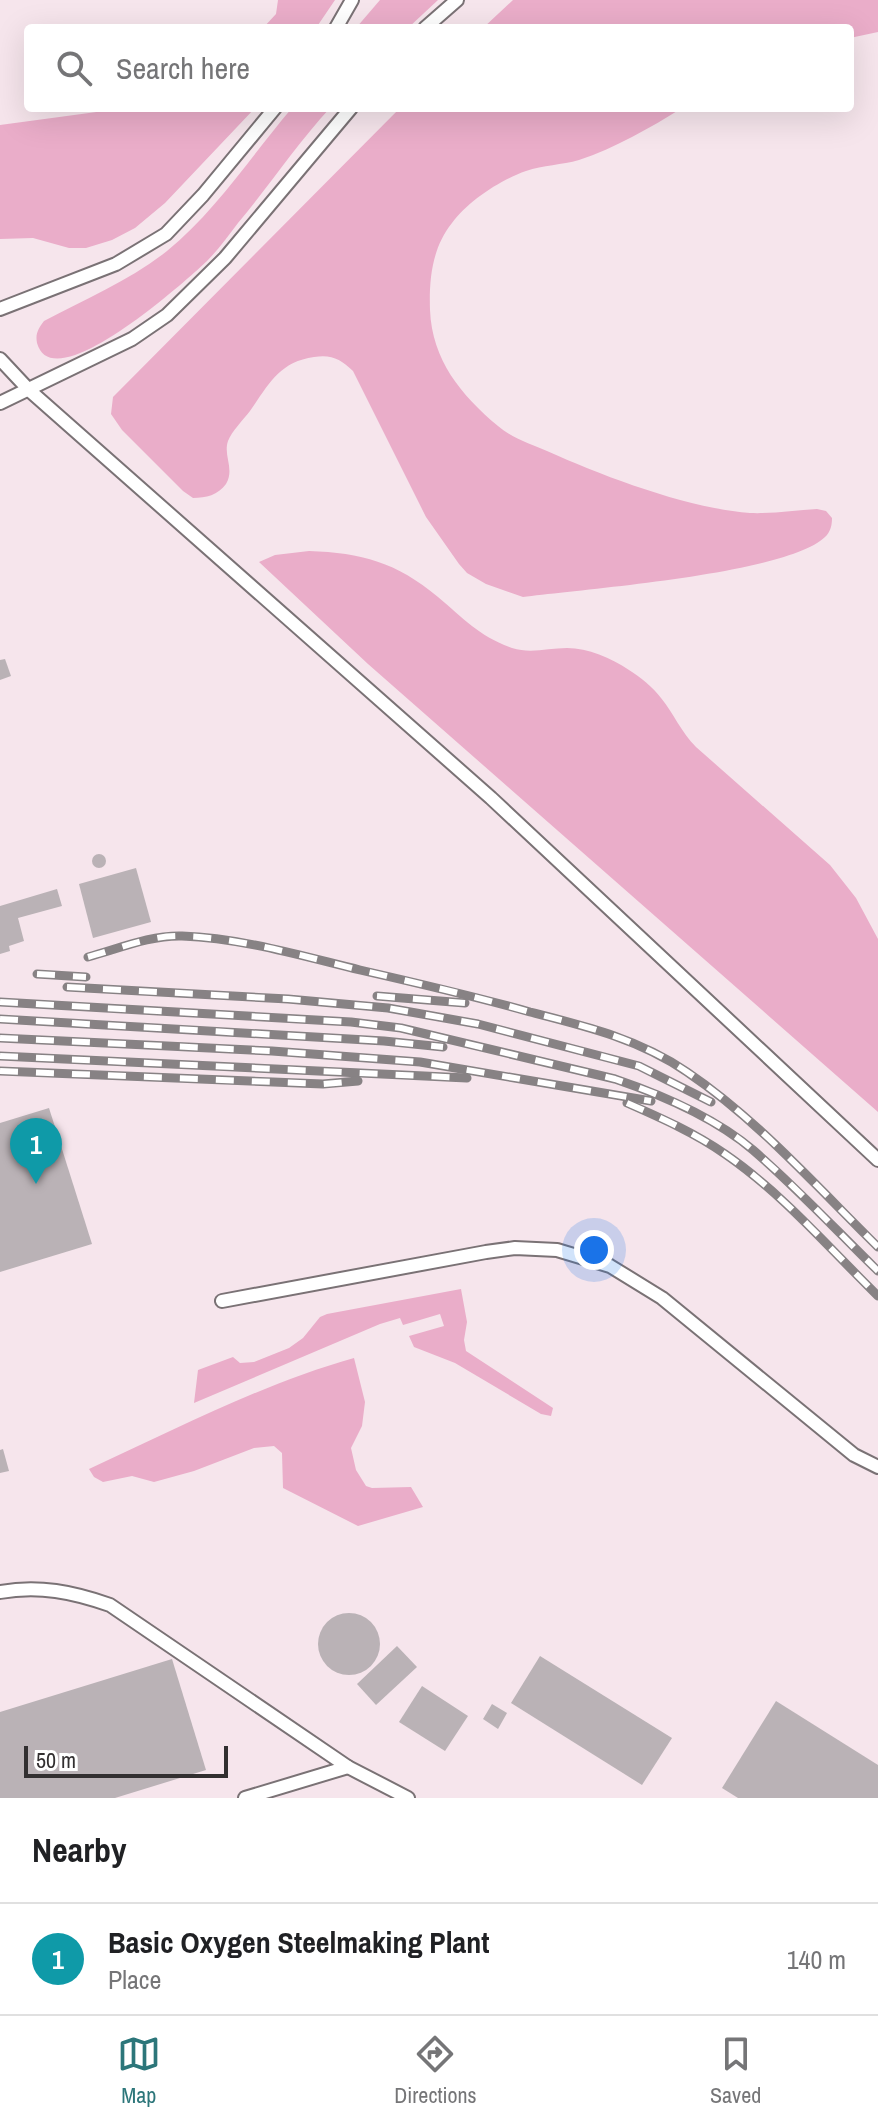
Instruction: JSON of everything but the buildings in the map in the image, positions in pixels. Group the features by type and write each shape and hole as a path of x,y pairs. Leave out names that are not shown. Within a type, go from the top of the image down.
{"lane":[{"path":"338,24 352,0"},
{"path":"430,24 457,0"},
{"path":"0,309 116,264 166,234 272,112"},
{"path":"0,403 132,339 167,315 225,258 348,112"},
{"path":"0,359 29,390 491,798 878,1160"},
{"path":"222,1301 486,1252 515,1248 557,1250 610,1266 662,1298 854,1455 878,1467"},
{"path":"0,1592 48,1589 110,1605 348,1767 408,1798"},
{"path":"245,1798 348,1767"}],"shaded area":[{"path":"0,0 878,0 878,1798 0,1798"},
{"path":"278,0 335,0 319,24 267,24 276,14"},
{"path":"380,0 438,0 412,24 359,24"},
{"path":"513,0 878,0 878,32 854,37 854,24 487,24"},
{"path":"96,112 251,112 165,203 135,228 112,240 86,248 69,248 33,238 0,239 0,125"},
{"path":"289,112 327,112 223,243 175,290 93,347 68,357 48,357 37,343 38,331 44,321 153,261 185,235 217,201"},
{"path":"396,112 675,112 592,155 516,175 485,192 467,207 445,233 433,264 430,310 436,345 451,375 472,402 515,437 620,481 673,498 750,513 817,509 826,511 832,518 831,527 827,535 807,549 731,570 523,597 486,584 467,573 459,564 426,517 353,371 335,358 320,356 302,360 283,369 269,383 230,437 226,484 219,491 203,497 193,498 183,491 122,430 111,414 113,397"},
{"path":"309,551 362,557 393,568 423,585 472,626 500,643 526,651 575,648 591,652 622,666 654,690 696,747 830,865 856,898 878,939 878,1112 368,664 259,562 275,555"},
{"path":"461,1289 467,1322 466,1351 553,1408 551,1416 541,1414 455,1363 414,1347 409,1336 444,1326 440,1314 403,1325 400,1318 380,1324 194,1403 198,1370 233,1357 240,1363 254,1362 289,1348 303,1338 320,1317 327,1314"},
{"path":"354,1358 365,1402 362,1426 351,1448 356,1470 366,1486 372,1488 411,1487 423,1507 358,1526 283,1488 282,1453 274,1446 254,1448 194,1471 154,1482 132,1476 103,1482 94,1477 89,1469 253,1394"}],"railway":[{"path":"88,957 158,938 182,936 227,940 467,995 611,1035 669,1061 713,1091 786,1155 878,1247"},
{"path":"37,974 86,977"},
{"path":"67,987 288,999 388,1008 478,1024 639,1066 711,1102"},
{"path":"377,996 465,1003"},
{"path":"0,1002 351,1022 401,1028 615,1079 687,1108 738,1138 785,1179 878,1271"},
{"path":"0,1019 443,1047"},
{"path":"0,1038 272,1051 420,1062 651,1101"},
{"path":"0,1056 467,1078"},
{"path":"0,1071 323,1084 358,1081"},
{"path":"627,1103 702,1139 746,1169 786,1203 878,1296"}],"place":[{"name":"Basic Oxygen Steelmaking Plant","path":"36,1184"}]}
